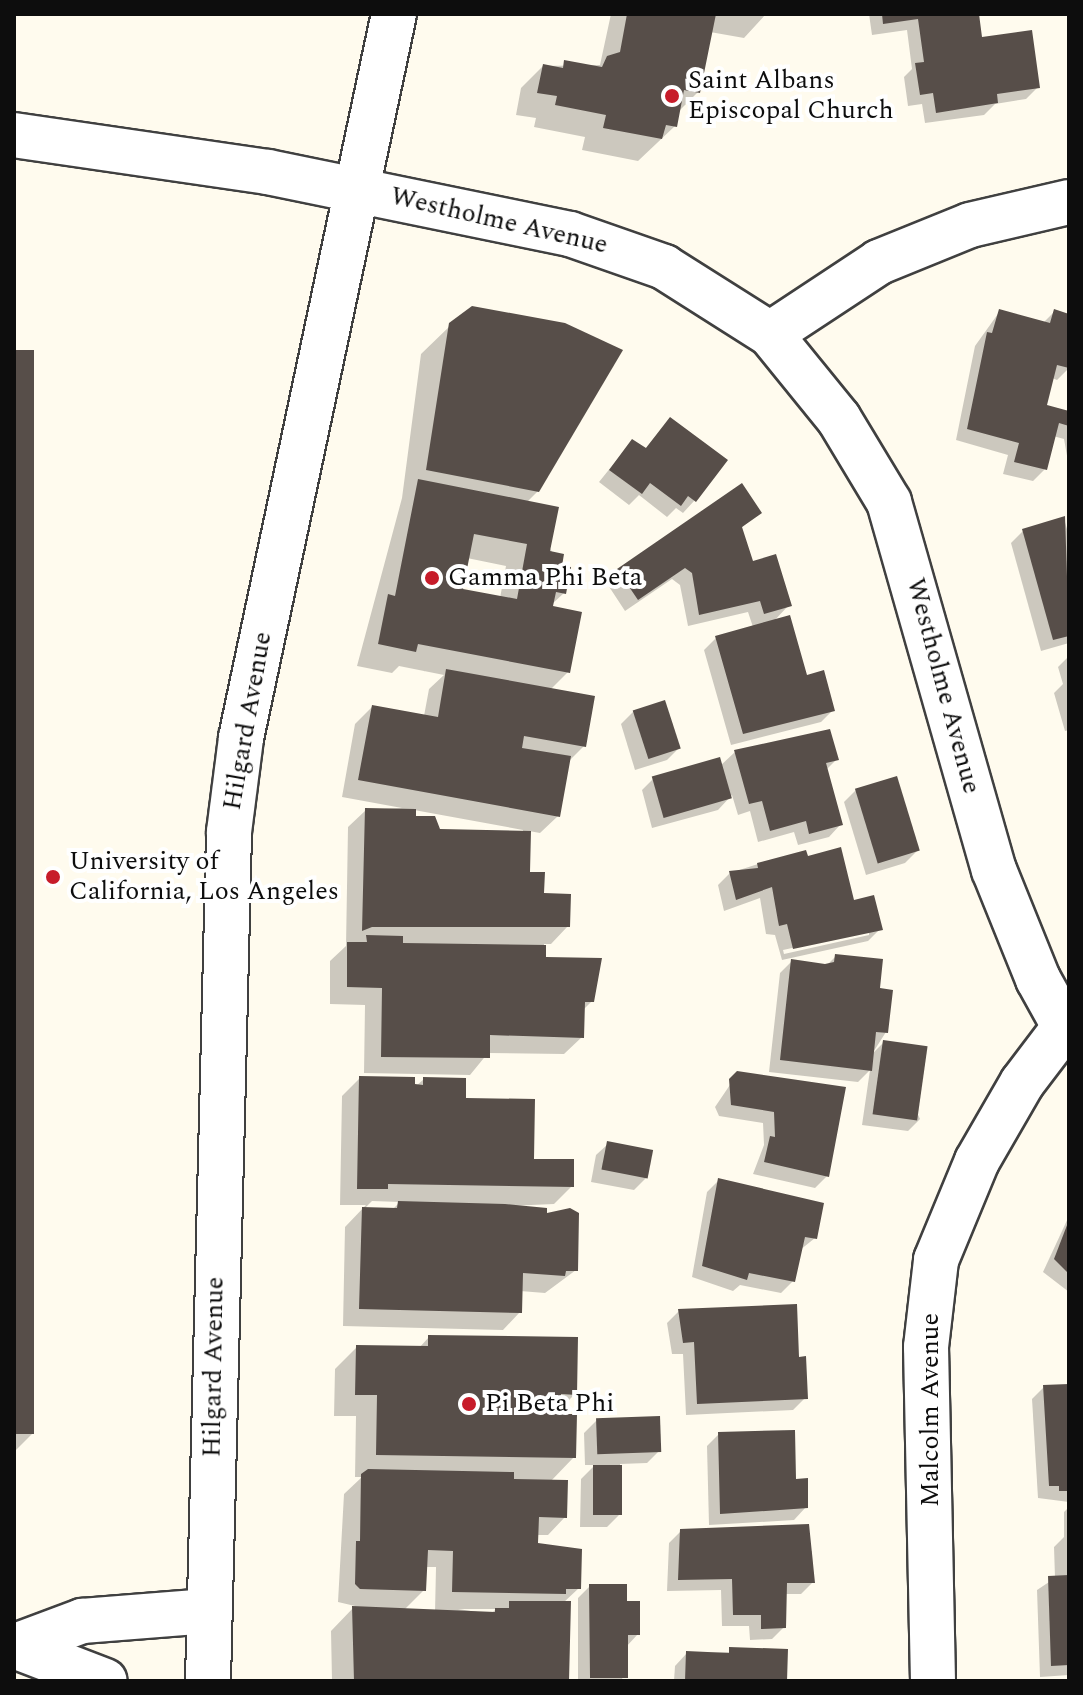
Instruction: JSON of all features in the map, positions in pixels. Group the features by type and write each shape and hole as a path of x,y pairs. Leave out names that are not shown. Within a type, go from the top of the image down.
{"street":[{"name":"Hilgard Avenue","path":"208,1681 229,832 241,738 394,14"},
{"name":"Westholme Avenue","path":"14,135 355,188 570,234 618,249 678,275 770,334 839,419 889,502 994,870 1066,1032"},
{"path":"770,334 879,262 970,225 1069,202"},
{"name":"Malcolm Avenue","path":"933,1681 926,1347 936,1260 977,1161 1022,1083 1066,1032"},
{"path":"14,1646 82,1621 209,1611"},
{"path":"14,1646 105,1681"}],"building":[{"path":"627,14 716,14 700,93 684,90 677,127 666,125 662,139 603,128 606,115 555,105 557,96 537,93 543,64 563,68 564,60 602,67 607,56 620,52"},
{"path":"882,14 979,14 982,37 1032,30 1040,88 997,94 998,103 936,113 933,93 920,95 915,63 924,62 918,19 883,24"},
{"path":"472,306 565,323 623,350 539,492 426,470 449,323"},
{"path":"999,309 1050,323 1054,309 1069,314 1069,368 1057,365 1047,405 1069,411 1069,426 1059,423 1047,470 1014,462 1019,443 967,429 987,332 992,333"},
{"path":"14,350 34,350 34,1434 14,1434"},
{"path":"670,417 728,460 696,502 688,496 681,506 650,483 642,494 609,470 632,439 646,448"},
{"name":"Gamma Phi Beta","path":"418,479 559,507 550,551 564,554 562,566 571,567 566,594 556,592 553,606 582,612 570,673 418,644 416,652 378,644 388,594 395,596","holes":["474,534 527,544 517,599 463,589"]},
{"path":"742,483 762,513 742,527 753,561 776,554 792,606 764,614 760,601 699,615 692,573 685,568 638,600 617,569"},
{"path":"1065,516 1069,636 1053,640 1022,529"},
{"path":"790,615 807,675 824,670 835,711 743,734 715,636"},
{"path":"446,669 595,696 586,747 524,736 522,748 571,756 560,817 358,780 372,705 438,717"},
{"path":"665,700 681,749 648,759 633,711"},
{"path":"830,729 839,760 826,763 843,825 809,834 806,821 770,831 762,801 749,804 734,750"},
{"path":"720,757 732,798 664,818 652,777"},
{"path":"897,776 920,851 878,863 855,789"},
{"path":"365,808 416,809 416,816 435,816 440,829 531,831 530,872 545,872 544,893 571,894 570,927 372,927 362,931"},
{"path":"841,847 854,900 874,895 883,930 793,949 787,924 779,926 772,887 736,900 729,871 758,868 757,863 806,850 808,856"},
{"path":"366,935 403,936 403,943 546,945 546,957 602,958 594,1002 585,1002 584,1038 490,1035 490,1058 381,1057 382,988 347,987 347,942 367,942"},
{"path":"835,954 883,959 880,988 893,990 888,1033 876,1032 872,1071 780,1060 791,959 825,964 834,962"},
{"path":"883,1040 928,1046 917,1121 873,1114"},
{"path":"737,1071 846,1087 829,1177 764,1162 770,1136 775,1137 774,1112 731,1105 729,1079"},
{"path":"359,1076 415,1077 415,1084 423,1085 423,1077 466,1078 466,1098 535,1099 534,1159 574,1159 574,1187 388,1184 388,1189 357,1189"},
{"path":"607,1141 653,1150 648,1178 601,1169"},
{"path":"718,1178 824,1203 817,1239 805,1237 795,1282 749,1273 747,1280 702,1266"},
{"path":"398,1201 505,1204 547,1208 547,1213 570,1208 579,1213 578,1271 566,1271 565,1276 523,1273 522,1313 359,1309 362,1207 397,1208"},
{"path":"1069,1220 1069,1274 1054,1259"},
{"path":"797,1304 799,1357 806,1356 808,1399 697,1404 694,1342 683,1343 678,1309"},
{"name":"Pi Beta Phi","path":"428,1335 578,1337 577,1395 561,1394 561,1414 577,1414 576,1458 376,1455 377,1395 355,1395 356,1345 428,1346"},
{"path":"1069,1384 1069,1491 1059,1491 1059,1486 1049,1486 1043,1385"},
{"path":"660,1416 661,1452 597,1454 596,1418"},
{"path":"795,1430 796,1479 808,1478 808,1508 720,1514 718,1432"},
{"path":"593,1465 622,1465 622,1515 593,1515"},
{"path":"368,1469 514,1472 514,1479 568,1480 567,1518 539,1517 538,1543 582,1549 581,1589 566,1589 566,1594 452,1592 453,1551 428,1550 426,1591 360,1589 355,1584 356,1541 360,1541 361,1474"},
{"path":"809,1524 815,1583 787,1583 786,1628 761,1629 761,1615 733,1615 732,1579 678,1580 680,1529"},
{"path":"1069,1575 1069,1665 1051,1666 1048,1576"},
{"path":"589,1584 627,1584 627,1601 640,1601 640,1635 628,1635 628,1678 590,1678"},
{"path":"509,1601 571,1601 569,1681 354,1681 352,1606 495,1612 495,1608 509,1608"},
{"path":"729,1647 788,1649 787,1681 685,1681 686,1651 729,1653"}],"place":[{"name":"Saint Albans Episcopal Church","path":"672,96"},
{"name":"Gamma Phi Beta","path":"432,578"},
{"name":"University of California, Los Angeles","path":"53,877"},
{"name":"Pi Beta Phi","path":"469,1404"}]}
